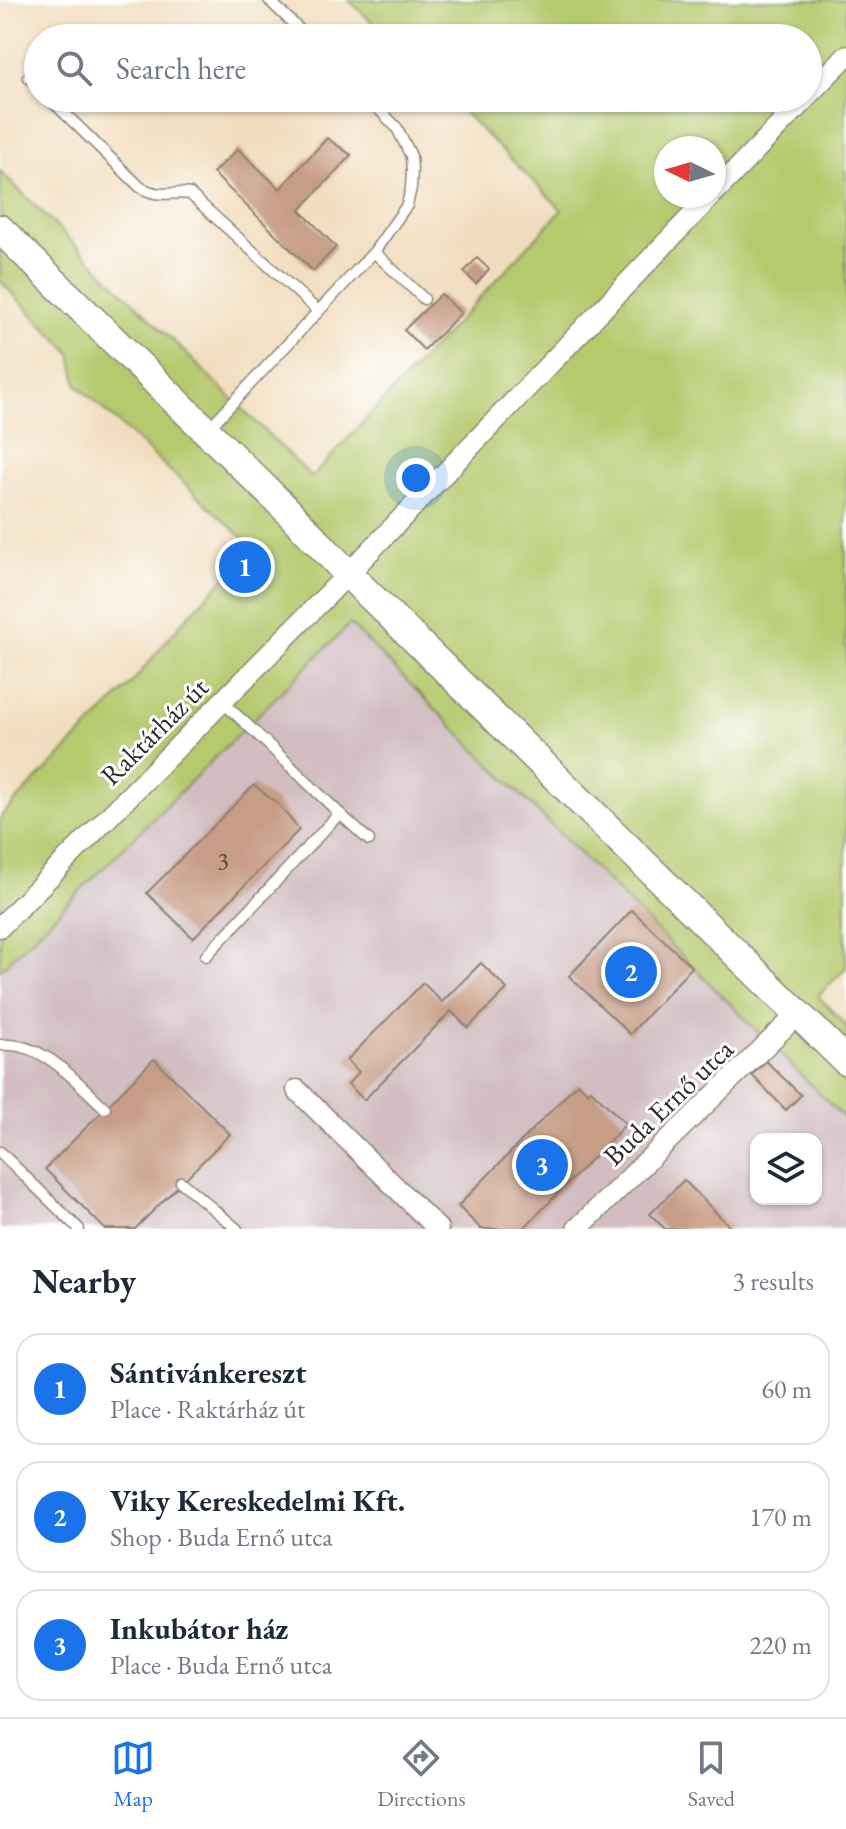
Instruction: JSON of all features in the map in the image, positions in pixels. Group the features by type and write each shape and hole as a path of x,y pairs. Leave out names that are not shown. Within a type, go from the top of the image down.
{"main road":[{"path":"0,229 846,1061"}],"street":[{"name":"Raktárház út","path":"822,81 846,56"},
{"name":"Raktárház út","path":"726,181 793,112"},
{"name":"Raktárház út","path":"0,927 348,574 700,208"},
{"name":"Buda Ernő utca","path":"577,1229 798,1014"},
{"path":"297,1090 438,1229"}],"lane":[{"path":"269,0 294,24"},
{"path":"63,112 140,187 162,195 190,194 318,311"},
{"path":"206,431 374,252 407,205 411,188 411,156 397,128 382,112"},
{"path":"374,252 424,299"},
{"path":"222,702 369,840"},
{"path":"206,956 339,814"},
{"path":"0,1045 13,1044 54,1062 105,1108"},
{"path":"0,1152 79,1229"},
{"path":"181,1182 237,1229"}],"shaded area":[{"path":"350,624 846,1120 846,1229 0,1229 0,970"}],"green space":[{"path":"349,0 846,0 846,968 818,996 846,1025 846,1120 350,624 0,970 0,817 130,685 184,620 254,548 77,385 71,353 0,281 0,171 312,477 562,210 463,112 822,112 822,24 374,24"}],"building":[{"path":"327,138 351,155 300,210 336,247 313,271 213,173 238,149 280,189"},
{"path":"477,258 489,269 476,284 464,272"},
{"path":"441,294 461,313 424,350 404,330"},
{"path":"254,785 279,805 299,830 193,938 147,893"},
{"path":"632,910 692,967 630,1034 569,976"},
{"path":"481,963 507,989 468,1028 451,1011 364,1100 348,1084 359,1072 347,1060 423,983 442,1002"},
{"path":"154,1059 230,1134 135,1229 105,1229 45,1169"},
{"path":"766,1061 801,1095 786,1110 752,1075"},
{"path":"578,1083 588,1093 591,1090 626,1124 523,1229 481,1229 458,1206"},
{"path":"684,1180 732,1229 665,1229 650,1214"}],"place":[{"name":"Sántivánkereszt","path":"245,567"},
{"name":"Viky Kereskedelmi Kft.","path":"631,972"},
{"name":"Inkubátor ház","path":"542,1165"}]}
